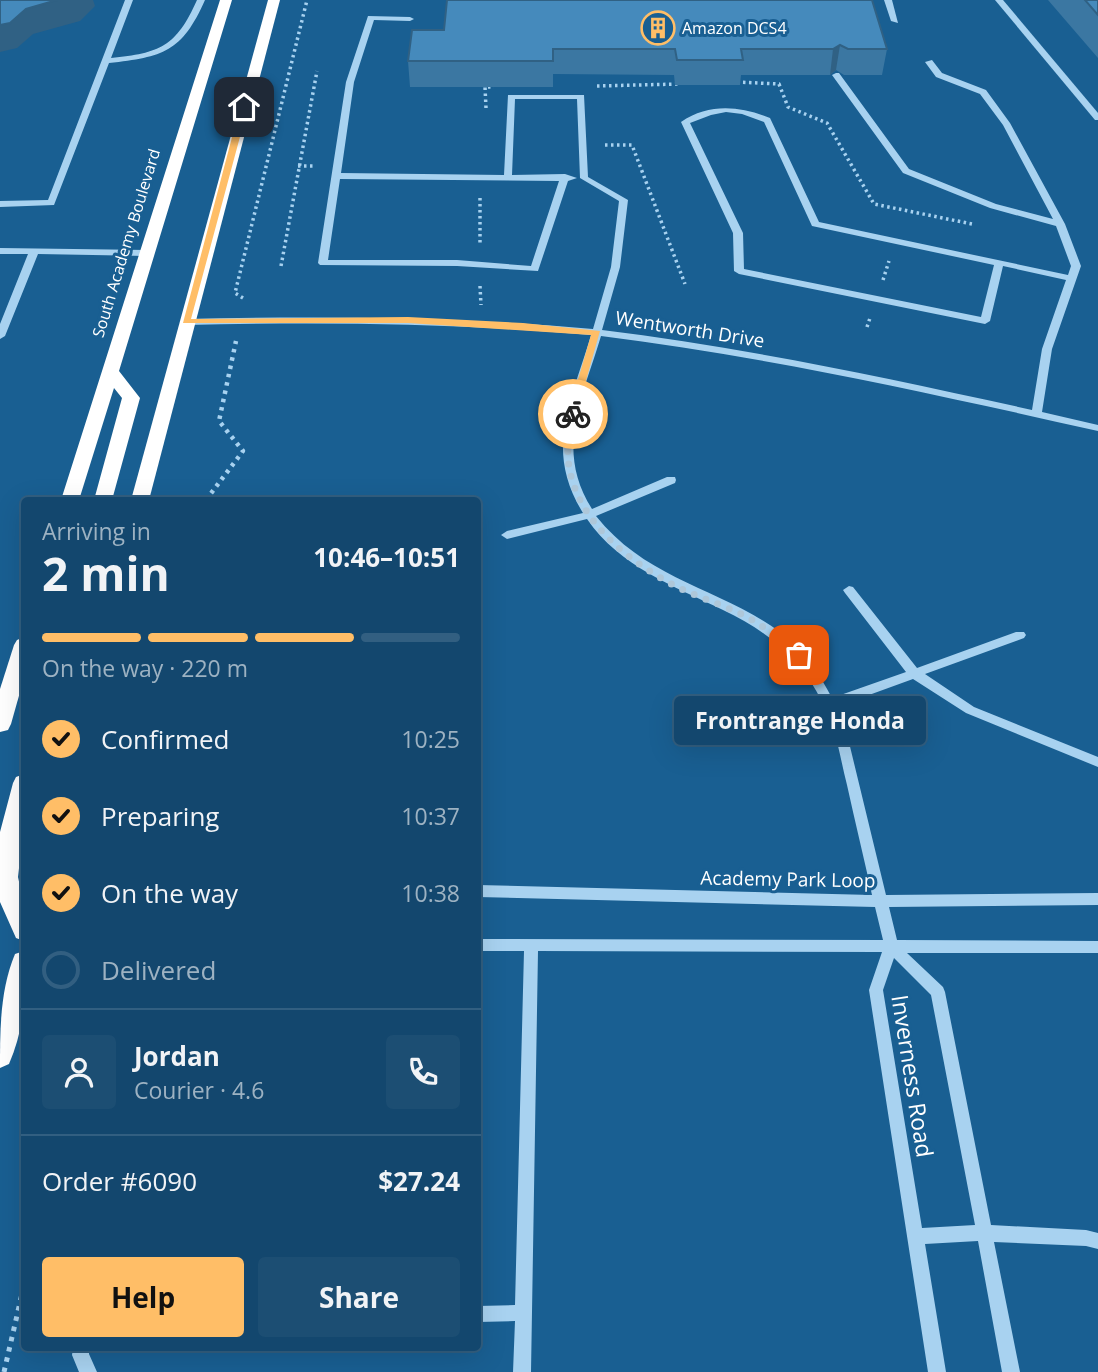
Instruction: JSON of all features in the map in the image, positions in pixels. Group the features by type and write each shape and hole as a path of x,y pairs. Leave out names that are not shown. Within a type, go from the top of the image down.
{"highway":[{"name":"South Academy Boulevard","path":"71,497 226,0"},
{"path":"141,497 274,0"},
{"path":"104,497 131,398 110,371"},
{"path":"0,724 21,655"},
{"path":"21,795 8,846 6,868 9,893 21,923"},
{"path":"0,1056 21,974"}],"street":[{"path":"0,204 51,203 129,0"},
{"path":"106,61 144,58 167,48 188,30 201,0"},
{"path":"888,0 895,21"},
{"path":"999,0 1098,118"},
{"path":"410,19 371,18 350,82 323,263 457,263 535,269 565,177"},
{"path":"929,62 939,75 984,92 1007,125 1060,224 1076,266 1047,349 1036,414"},
{"path":"836,75 905,171 993,206 1060,224"},
{"path":"508,176 511,97 581,97 584,178"},
{"path":"999,263 985,321 739,271 738,233 685,122 717,109 747,111 767,120 815,224 1071,278"},
{"path":"336,176 584,178 624,200 614,276 570,423 566,450 577,495 607,538 649,570 679,587 746,617 776,635 799,655 830,704 840,730 891,946"},
{"path":"0,251 147,253"},
{"path":"0,336 34,252"},
{"name":"Wentworth Drive","path":"186,321 408,320 597,333 766,359 1098,428"},
{"path":"507,535 589,515 671,480"},
{"path":"849,590 914,674 970,710 1098,762"},
{"path":"830,704 1020,635"},
{"name":"Academy Park Loop","path":"481,891 879,901 1098,899"},
{"path":"481,945 1098,947"},
{"path":"522,1372 531,945"},
{"name":"Inverness Road","path":"937,1372 876,990 891,946 938,992 1011,1372"},
{"path":"915,1236 984,1233 1086,1238 1098,1241"},
{"path":"481,1314 523,1313"},
{"path":"81,1351 88,1372"}],"path":[{"path":"245,300 235,293 307,0"},
{"path":"281,266 317,71"},
{"path":"478,83 485,87"},
{"path":"605,135 606,147 632,145 685,284"},
{"path":"867,327 905,211"},
{"path":"208,497 243,451 219,421 236,340"},
{"path":"4,1372 21,1298"}],"building":[{"path":"0,0 57,0 26,9 10,23 0,25"},
{"name":"Amazon DCS4","path":"447,0 872,0 887,49 848,49 840,45 833,49 741,49 743,60 677,60 675,49 553,49 553,61 408,61 412,30 444,30"},
{"path":"1085,0 1098,0 1098,15"}],"way so far":[{"path":"573,414 566,450 570,473 577,495 607,538 627,556 649,570 679,587 746,617 776,635 799,655"}],"place":[{"name":"Amazon DCS4","path":"658,28"},
{"name":"Frontrange Honda","path":"799,655"}],"route":[{"path":"244,107 186,321 408,320 597,333 573,414"}]}
